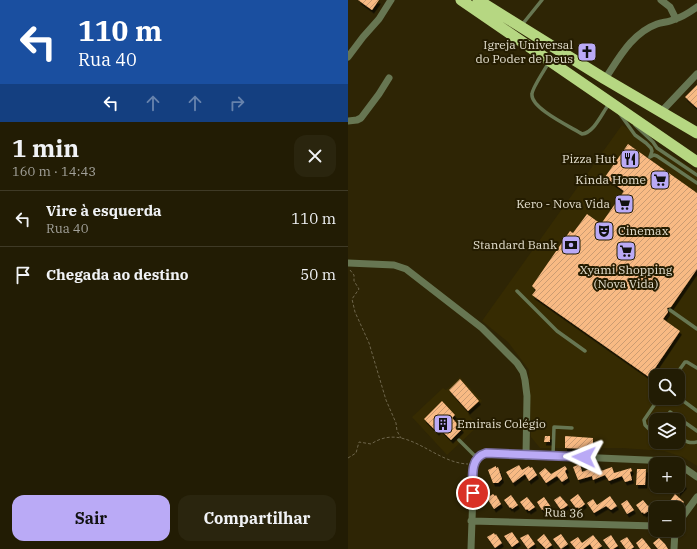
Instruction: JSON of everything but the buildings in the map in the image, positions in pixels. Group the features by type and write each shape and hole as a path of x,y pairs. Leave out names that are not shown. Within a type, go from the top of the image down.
{"highway":[{"path":"461,0 697,162"},
{"path":"478,0 605,79 696,132"}],"street":[{"path":"348,57 379,19 391,0"},
{"path":"661,0 670,7 676,19"},
{"path":"605,79 624,50 640,33 658,23 676,19 697,7"},
{"path":"661,112 697,74"},
{"path":"348,121 361,118 389,78"},
{"path":"348,264 394,265 406,269 482,328 517,363 523,372 526,388 526,456"},
{"path":"470,549 476,461 486,453 526,456 669,461 680,465 697,477"},
{"path":"685,513 697,497"},
{"name":"Rua 36","path":"471,521 649,526"},
{"path":"674,549 675,537"}],"lane":[{"path":"520,27 542,0"},
{"path":"550,61 531,93 532,100 540,108 582,134 587,134 611,103 635,135 649,145 652,151 650,157 654,155 657,156 697,183"},
{"path":"626,113 640,131 653,142 657,148 697,175"},
{"path":"517,290 557,331 586,351"},
{"path":"670,310 697,329"},
{"path":"680,369 685,362 697,368"},
{"path":"685,402 697,411"},
{"path":"649,428 645,425 644,420 654,405"},
{"path":"685,423 697,431"},
{"path":"553,456 554,427 572,428"},
{"path":"460,440 476,461"},
{"path":"685,441 691,443 697,442"}],"path":[{"path":"348,269 354,275 354,281 360,289 352,299 355,312 369,343 386,400 396,423 397,432 401,438"},
{"path":"348,458 356,453 358,442 370,444 380,438 401,438 420,444 445,459 454,462 476,461"}],"shaded area":[{"path":"622,125 697,171 697,466 685,457 664,451 622,448 540,448 531,437 529,370 508,342 482,321"},
{"path":"460,377 482,401 468,414 478,426 447,455 412,417 443,388 446,390"}],"place":[{"name":"Igreja Universal do Poder de Deus","path":"587,52"},
{"name":"Pizza Hut","path":"630,159"},
{"name":"Kinda Home","path":"660,180"},
{"name":"Kero - Nova Vida","path":"624,204"},
{"name":"Cinemax","path":"604,231"},
{"name":"Standard Bank","path":"571,245"},
{"name":"Xyami Shopping (Nova Vida)","path":"626,251"},
{"name":"Emirais Colégio","path":"443,424"}],"route":[{"path":"473,493 475,460 486,453 526,456 584,457"}]}
